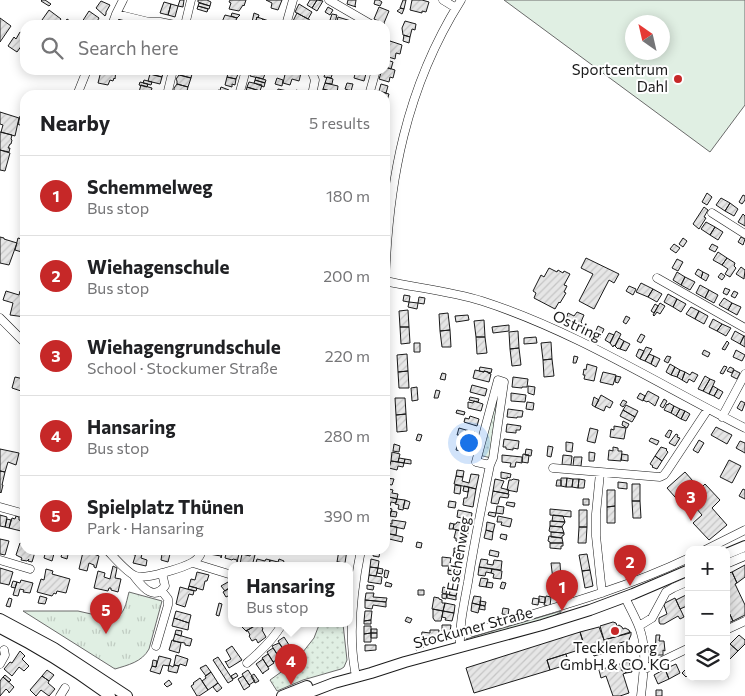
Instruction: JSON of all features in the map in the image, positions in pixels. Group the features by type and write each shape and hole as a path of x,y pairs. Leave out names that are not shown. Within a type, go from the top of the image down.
{"main road":[{"path":"730,552 745,546"},
{"name":"Stockumer Straße","path":"300,696 334,683 590,610 685,572"},
{"path":"0,619 54,648 126,696"},
{"path":"0,628 50,655 110,696"},
{"name":"Stockumer Straße","path":"282,696 327,679 355,671 405,662"}],"street":[{"path":"114,20 123,0"},
{"path":"186,20 191,0"},
{"path":"287,20 293,0"},
{"path":"329,0 363,20"},
{"path":"444,0 456,8"},
{"path":"390,217 392,192 400,152 416,94 427,64 461,0"},
{"path":"116,14 141,20"},
{"path":"79,90 86,75"},
{"path":"168,90 172,75"},
{"path":"240,90 245,75"},
{"path":"313,75 315,80 313,90"},
{"path":"370,90 375,75"},
{"path":"712,213 745,234"},
{"path":"657,278 745,328"},
{"name":"Ostring","path":"390,282 445,292 480,301 519,315 601,352 745,428"},
{"path":"0,318 20,338"},
{"path":"722,417 745,374"},
{"name":"Eschenweg","path":"460,647 462,614 493,458 504,382 498,380 476,462 490,466"},
{"path":"553,468 660,477 664,475 708,409"},
{"path":"600,473 596,536 602,594"},
{"path":"0,507 20,513"},
{"path":"713,546 745,530"},
{"path":"112,555 149,592 155,593 165,586 162,573"},
{"path":"134,576 144,577 162,573 193,563 200,555"},
{"path":"353,600 360,555"},
{"path":"730,562 745,556"},
{"path":"0,560 30,569"},
{"name":"Stockumer Straße","path":"473,632 602,594 685,560"},
{"path":"193,563 228,574"},
{"path":"639,626 652,618 666,592 685,583"},
{"path":"156,646 168,605 168,599 161,590"},
{"path":"625,597 643,639 641,696"},
{"path":"730,628 745,621"},
{"path":"247,663 256,656 280,627"},
{"path":"351,627 355,671"},
{"path":"0,664 5,655 4,650"},
{"path":"643,670 685,650"},
{"path":"60,696 65,688"}],"green space":[{"name":"Sportcentrum Dahl","path":"504,0 745,0 745,105 710,152"},
{"path":"494,402 497,402 491,458 479,455"},
{"path":"129,592 162,601 149,649 143,657 115,669 23,611 78,611 113,619 123,612"},
{"path":"561,611 550,618 466,639"},
{"path":"318,627 343,627 347,660 344,667 303,680 277,691 270,680 295,662 314,638"}],"building":[{"path":"42,0 45,0 51,4 49,6"},
{"path":"180,0 184,0 183,7 178,6"},
{"path":"198,0 211,2 210,6 198,2"},
{"path":"230,0 246,0 244,6 239,11 229,9"},
{"path":"266,0 282,0 278,10 271,8 272,3"},
{"path":"310,0 317,0 312,8 307,5"},
{"path":"317,0 323,1 317,11 312,8"},
{"path":"348,0 356,0 356,7 347,4"},
{"path":"375,0 382,2 380,6 374,4"},
{"path":"403,0 406,0 404,9 400,8"},
{"path":"412,0 429,2 426,12 410,10"},
{"path":"101,1 110,5 105,16 96,8"},
{"path":"164,2 171,4 168,15 160,13"},
{"path":"199,3 210,6 209,9 198,6"},
{"path":"171,4 178,6 175,17 168,15"},
{"path":"299,4 312,12 308,19 295,12"},
{"path":"198,6 208,9 207,12 197,9"},
{"path":"328,7 333,10 330,15 325,12"},
{"path":"379,7 389,11 385,20 374,19"},
{"path":"401,8 404,9 402,14 397,11"},
{"path":"49,10 61,19 60,20 42,20"},
{"path":"89,11 99,18 98,20 83,20"},
{"path":"232,13 240,15 237,18 231,16"},
{"path":"254,13 259,15 256,20 252,20"},
{"path":"297,13 310,20 294,20"},
{"path":"332,14 337,15 336,20 330,20"},
{"path":"225,15 237,18 236,20 223,20"},
{"path":"338,17 348,20 337,20"},
{"path":"0,18 11,26 0,42"},
{"path":"405,21 416,24 415,30 412,29 410,37 403,35 402,28"},
{"path":"20,32 20,48 17,52 8,46 14,37 16,39"},
{"path":"404,35 410,37 409,43 403,41"},
{"path":"390,41 402,45 400,54 396,53 395,59 390,58"},
{"path":"390,68 395,70 393,78 390,77 389,82 379,79 380,75 390,75"},
{"path":"100,75 115,75 115,79 113,81 110,80 108,85 98,83"},
{"path":"150,75 162,77 160,84 148,81"},
{"path":"179,75 191,78 188,87 177,84 176,79"},
{"path":"180,75 192,75 191,78"},
{"path":"228,75 238,75 236,79 227,77"},
{"path":"250,75 265,75 263,79"},
{"path":"285,75 300,75 299,81 292,79 290,85 283,83"},
{"path":"325,75 332,75 331,78 324,77"},
{"path":"355,75 366,75 364,81 354,78"},
{"path":"227,77 236,79 235,85 232,84 232,87 225,85"},
{"path":"256,77 266,80 265,83 255,80"},
{"path":"327,77 333,79 332,84 325,83"},
{"path":"277,78 283,80 282,86 275,84"},
{"path":"144,80 152,82 151,85 143,83"},
{"path":"255,80 265,83 264,87 254,83"},
{"path":"140,82 148,84 147,87 139,85"},
{"path":"249,82 262,85 260,90 247,87"},
{"path":"325,83 338,86 337,90 323,89"},
{"path":"347,83 353,84 351,90 345,89"},
{"path":"177,84 188,87 187,90 174,90"},
{"path":"381,84 388,86 387,90 379,90"},
{"path":"141,85 152,88 151,90 140,90"},
{"path":"0,112 19,118 15,136 1,132 3,125 0,124"},
{"path":"0,132 12,135 11,144 8,148 10,148 9,152 0,150"},
{"path":"0,150 10,153 5,171 0,170"},
{"path":"707,193 712,197 707,205 702,202"},
{"path":"743,195 745,200 742,204 739,202"},
{"path":"721,198 730,203 725,211 716,205"},
{"path":"730,203 738,209 734,216 725,211"},
{"path":"704,207 708,210 704,217 706,218 699,229 693,224"},
{"path":"743,214 745,216 745,226 738,222"},
{"path":"706,222 715,227 710,235 701,229"},
{"path":"715,227 723,232 718,240 710,235"},
{"path":"0,237 17,243 9,265 0,263"},
{"path":"741,237 745,239 743,245 738,242"},
{"path":"18,238 20,239 20,252 15,250"},
{"path":"683,238 687,241 683,247 679,244"},
{"path":"674,244 680,248 676,253 670,249"},
{"path":"712,244 718,247 715,252 709,249"},
{"path":"718,252 727,258 722,265 713,260"},
{"path":"586,258 619,274 614,283 609,280 594,309 579,301 593,274 581,268"},
{"path":"727,258 735,263 734,266 736,268 730,277 725,274 728,269 722,265"},
{"path":"677,259 683,262 678,271 672,268"},
{"path":"741,267 745,270 744,279 736,274"},
{"path":"549,268 557,272 558,270 570,274 564,285 567,286 564,292 566,293 555,309 534,298 536,293 533,291 541,275 544,277"},
{"path":"698,269 703,272 701,278 695,274"},
{"path":"677,272 685,277 681,285 673,280"},
{"path":"703,272 709,275 706,281 701,278"},
{"path":"721,273 725,276 722,280 718,277"},
{"path":"685,277 695,282 690,290 681,285"},
{"path":"641,283 653,289 648,297 636,292"},
{"path":"700,285 709,290 705,298 696,293"},
{"path":"629,286 636,289 633,295 626,291"},
{"path":"725,288 730,290 727,295 723,293"},
{"path":"653,289 662,294 657,302 648,297"},
{"path":"709,290 718,295 714,303 705,298"},
{"path":"6,291 19,295 20,291 20,316 10,315 13,303 3,300"},
{"path":"734,291 738,293 735,298 731,296"},
{"path":"668,294 677,299 673,307 664,302"},
{"path":"404,295 410,296 409,302 403,301"},
{"path":"419,297 425,298 424,304 418,303"},
{"path":"724,298 732,303 728,310 719,305"},
{"path":"677,299 686,304 681,312 673,307"},
{"path":"409,302 418,303 417,309 408,307"},
{"path":"660,303 665,306 660,314 657,312 654,316 653,315"},
{"path":"732,303 741,307 737,315 728,310"},
{"path":"655,304 658,306 654,313 651,311"},
{"path":"691,307 699,311 695,319 686,314"},
{"path":"408,310 409,327 400,327 399,311"},
{"path":"699,311 708,316 704,324 695,319"},
{"path":"577,312 584,315 580,328 566,319 568,313 574,316"},
{"path":"448,313 450,330 440,331 439,314"},
{"path":"468,315 469,320 456,322 455,316"},
{"path":"626,316 630,318 626,324 623,322"},
{"path":"713,319 722,324 717,331 709,327"},
{"path":"484,320 485,337 476,337 474,321"},
{"path":"722,324 731,328 726,336 717,331"},
{"path":"509,325 509,331 493,333 492,327"},
{"path":"598,326 604,329 600,338 594,335"},
{"path":"400,327 409,327 410,343 401,344"},
{"path":"450,330 451,347 442,347 440,331"},
{"path":"518,331 519,348 510,349 509,332"},
{"path":"616,331 621,334 613,347 610,343"},
{"path":"735,331 744,336 740,344 731,339"},
{"path":"609,333 614,335 610,343 605,340"},
{"path":"641,334 645,336 641,343 637,341"},
{"path":"745,336 745,347 740,344"},
{"path":"476,337 485,337 487,353 477,354"},
{"path":"536,337 537,343 524,344 524,338"},
{"path":"619,338 624,341 620,349 618,349 615,346"},
{"path":"624,341 630,344 626,351 620,349"},
{"path":"727,341 729,343 725,350 722,349"},
{"path":"551,342 552,359 543,360 541,343"},
{"path":"414,343 420,343 420,352 414,352"},
{"path":"646,347 652,349 645,361 640,359"},
{"path":"519,348 521,365 512,366 510,349"},
{"path":"639,349 644,351 640,359 636,356"},
{"path":"704,350 710,353 708,357 702,354"},
{"path":"736,350 745,355 742,361 733,357"},
{"path":"407,354 408,371 398,372 397,355"},
{"path":"649,354 654,356 651,364 645,361"},
{"path":"574,356 578,357 576,363 573,363"},
{"path":"654,356 660,359 656,367 651,364"},
{"path":"667,356 671,357 668,363 664,361"},
{"path":"552,359 554,376 544,377 543,360"},
{"path":"587,364 597,367 594,381 584,379 584,369 586,370"},
{"path":"670,364 675,367 671,375 666,372"},
{"path":"724,366 727,367 723,374 720,373"},
{"path":"480,367 492,369 491,373 479,371"},
{"path":"675,367 680,370 677,377 671,375"},
{"path":"730,367 734,369 732,373 727,371"},
{"path":"475,370 491,374 489,382 473,378"},
{"path":"680,370 685,372 682,380 677,377"},
{"path":"734,370 740,373 737,379 731,376"},
{"path":"408,371 409,388 399,388 398,372"},
{"path":"603,372 616,375 613,385 600,382"},
{"path":"685,372 690,375 692,372 698,375 694,382 689,379 687,383 682,380"},
{"path":"442,373 446,374 445,380 440,379"},
{"path":"616,376 621,377 618,383 615,382"},
{"path":"705,376 710,379 703,391 698,389"},
{"path":"15,377 20,378 20,391 12,388"},
{"path":"513,377 528,379 527,387 512,387"},
{"path":"710,379 715,381 709,394 703,391"},
{"path":"472,385 487,389 485,396 470,392"},
{"path":"528,386 535,387 534,395 528,393"},
{"path":"713,386 718,389 714,396 709,394"},
{"path":"417,387 418,400 412,401 411,388"},
{"path":"718,389 723,392 719,399 714,396"},
{"path":"436,390 440,391 438,398 434,398"},
{"path":"648,391 659,397 655,406 643,400"},
{"path":"511,393 526,395 525,402 511,401"},
{"path":"640,393 645,396 643,401 637,398"},
{"path":"601,395 613,402 610,408 606,406 604,411 595,407"},
{"path":"470,397 479,399 478,402 469,400"},
{"path":"594,397 599,400 595,407 592,405"},
{"path":"395,398 405,398 406,414 396,415"},
{"path":"664,399 667,401 663,408 660,406"},
{"path":"623,400 627,402 623,407 620,405"},
{"path":"474,401 483,404 481,411 468,408 468,402 473,403"},
{"path":"741,401 745,403 742,411 737,408"},
{"path":"527,402 534,403 533,410 526,409"},
{"path":"669,403 674,406 671,413 664,410"},
{"path":"626,405 638,411 635,417 623,410"},
{"path":"674,406 680,409 676,416 671,413"},
{"path":"508,409 523,411 522,417 507,417"},
{"path":"680,409 685,411 681,419 676,416"},
{"path":"457,410 465,412 464,415 456,413"},
{"path":"623,410 635,417 632,422 620,416"},
{"path":"685,411 690,414 686,421 681,419"},
{"path":"406,414 407,431 397,432 396,415"},
{"path":"470,416 479,419 477,426 464,422 465,418 469,419"},
{"path":"623,421 629,424 627,428 622,425"},
{"path":"507,424 521,426 520,430 516,430 516,433 506,432"},
{"path":"614,426 626,428 624,439 610,437 611,429 614,430"},
{"path":"716,427 732,435 727,444 711,435"},
{"path":"459,428 466,430 465,441 458,439"},
{"path":"590,428 598,430 595,443 587,441"},
{"path":"466,430 475,432 473,440 464,437"},
{"path":"669,430 672,431 669,438 665,436"},
{"path":"418,434 422,435 420,441 416,440"},
{"path":"676,434 680,438 675,446 669,443"},
{"path":"651,438 659,441 657,445 649,441"},
{"path":"459,439 473,443 472,446 458,443"},
{"path":"504,439 519,441 518,449 513,448 513,450 503,447"},
{"path":"699,440 704,443 698,453 693,450"},
{"path":"740,441 745,443 745,453 736,448"},
{"path":"458,442 472,446 470,453 456,450"},
{"path":"566,442 573,443 572,452 566,451"},
{"path":"394,444 400,446 399,452 393,451"},
{"path":"548,446 553,447 551,457 547,456"},
{"path":"613,447 618,448 618,451 622,451 621,461 608,460 609,450 613,451"},
{"path":"661,447 667,449 668,452 662,461 655,456"},
{"path":"0,449 19,453 16,465 8,462 5,472 0,471"},
{"path":"526,449 532,450 531,456 525,455"},
{"path":"392,452 400,454 398,462 391,461"},
{"path":"589,452 595,453 594,461 589,461"},
{"path":"523,454 529,455 528,463 522,462"},
{"path":"622,454 628,455 628,461 621,460"},
{"path":"502,455 522,457 522,463 516,462 515,467 510,467 511,463 502,462"},
{"path":"563,455 572,456 571,465 562,465"},
{"path":"655,456 662,461 657,469 650,464"},
{"path":"574,457 582,457 581,466 573,466"},
{"path":"399,458 405,459 404,463 398,462"},
{"path":"405,459 411,460 411,464 404,463"},
{"path":"729,460 741,466 732,483 720,477"},
{"path":"391,461 404,463 403,467 398,466 397,470 390,468"},
{"path":"457,470 464,471 463,477 456,476"},
{"path":"0,471 5,472 1,493 0,492"},
{"path":"501,472 511,474 510,478 501,478"},
{"path":"685,472 700,489 705,484 720,500 712,508 727,525 709,540 693,523 702,515 689,500 683,506 667,488"},
{"path":"471,474 479,475 476,489 454,484 456,476 463,477 462,481 469,483"},
{"path":"390,478 394,479 392,485 390,485"},
{"path":"561,478 567,478 566,487 561,486"},
{"path":"567,478 573,479 572,487 566,487"},
{"path":"495,479 504,481 501,488 509,490 508,494 493,491"},
{"path":"573,479 579,479 578,488 572,487"},
{"path":"579,479 585,480 584,488 578,488"},
{"path":"509,480 519,480 517,492 507,490"},
{"path":"557,480 561,480 561,486 556,486"},
{"path":"618,482 627,483 627,489 618,488"},
{"path":"632,484 640,484 640,501 632,501"},
{"path":"455,485 461,486 460,494 454,493"},
{"path":"464,486 469,487 468,492 463,491"},
{"path":"469,487 476,489 473,507 463,505 464,498 467,498"},
{"path":"390,489 393,490 392,493 398,494 397,499 390,497"},
{"path":"743,489 745,490 745,499 739,496"},
{"path":"607,490 615,490 615,506 607,507"},
{"path":"493,491 509,494 508,498 500,497 498,504 491,503"},
{"path":"390,497 397,499 396,503 391,502 390,506"},
{"path":"397,499 405,500 403,510 398,509 399,505 395,504"},
{"path":"583,499 589,499 589,505 583,505"},
{"path":"405,500 410,502 408,509 403,508"},
{"path":"449,501 456,502 455,508 448,507"},
{"path":"632,501 640,501 641,518 633,518"},
{"path":"507,502 515,503 514,507 506,505"},
{"path":"497,506 504,507 503,514 496,513"},
{"path":"615,506 615,523 607,523 607,507"},
{"path":"550,509 571,511 571,517 550,515"},
{"path":"458,510 472,513 471,520 457,517"},
{"path":"579,510 587,510 587,527 579,527"},
{"path":"391,511 397,512 396,517 390,516"},
{"path":"489,512 496,513 495,517 488,515"},
{"path":"0,515 7,517 5,527 0,526"},
{"path":"553,515 563,516 565,522 552,521"},
{"path":"16,516 19,517 20,531 9,528 12,518 15,519"},
{"path":"498,516 512,519 510,527 501,525 502,522 497,522"},
{"path":"7,519 11,520 9,528 5,527"},
{"path":"392,520 406,522 404,529 390,526 390,524 392,524"},
{"path":"550,521 565,522 562,527 550,526"},
{"path":"457,522 470,524 468,532 453,529 454,524"},
{"path":"487,522 495,524 493,532 486,530"},
{"path":"450,523 454,524 453,529 449,529"},
{"path":"390,526 397,527 396,535 390,534"},
{"path":"550,526 562,527 564,533 549,531"},
{"path":"579,527 587,527 586,543 578,543"},
{"path":"456,530 468,532 466,546 458,544 459,542 454,538"},
{"path":"486,530 493,532 492,540 484,538"},
{"path":"551,532 564,533 564,535 562,538 551,537"},
{"path":"390,534 403,537 402,542 390,539"},
{"path":"501,534 507,535 506,540 500,538"},
{"path":"549,536 562,538 563,543 550,543 548,541"},
{"path":"0,539 9,541 5,555 0,554"},
{"path":"417,542 422,543 421,548 416,547"},
{"path":"20,543 20,555 34,555 32,562 28,561 29,559 27,561 21,560 22,558 16,555"},
{"path":"550,543 563,543 563,546 561,546 561,549 550,548"},
{"path":"454,548 464,549 463,553 454,552"},
{"path":"490,550 499,552 498,557 489,555"},
{"path":"454,552 463,553 462,557 453,556"},
{"path":"587,554 590,570 582,571 579,555"},
{"path":"45,555 54,555 52,561 44,558"},
{"path":"62,555 68,555 67,559 61,557"},
{"path":"82,555 99,556 96,568 89,563 87,571 79,569"},
{"path":"135,555 142,555 141,558 147,560 146,566 133,563"},
{"path":"162,555 170,555 168,562 161,560"},
{"path":"226,555 239,555 237,562 237,560 225,558"},
{"path":"242,555 255,555 253,562 240,562"},
{"path":"338,555 346,555 345,562 337,562"},
{"path":"442,557 451,558 451,566 442,566"},
{"path":"257,559 270,560 270,562 256,562"},
{"path":"371,559 379,561 378,568 370,567"},
{"path":"481,559 488,560 487,564 493,565 494,560 502,561 501,570 479,567"},
{"path":"455,563 462,564 461,573 448,570 449,566 455,567"},
{"path":"551,563 560,563 561,579 553,580"},
{"path":"745,565 745,577 737,583 732,572"},
{"path":"113,566 117,568 115,578 121,579 118,592 111,590 111,588 108,591 94,588 98,571 105,573 104,577 110,579"},
{"path":"370,567 378,568 376,576 369,575"},
{"path":"479,567 492,569 491,573 486,572 485,576 478,575"},
{"path":"0,568 13,572 9,585 0,583"},
{"path":"378,568 383,569 382,574 377,573"},
{"path":"46,569 53,571 52,574 70,579 66,593 57,591 52,596 37,592 41,579 44,580"},
{"path":"492,569 502,571 501,579 493,578"},
{"path":"385,570 389,571 387,578 384,577"},
{"path":"448,570 461,573 460,580 452,579 453,575 448,574"},
{"path":"590,570 593,586 585,588 582,571"},
{"path":"197,572 209,575 203,590 189,586 191,579 195,580"},
{"path":"732,572 737,583 735,584 745,605 745,615 733,621 730,615 730,573"},
{"path":"369,575 382,577 381,584 368,582"},
{"path":"481,578 488,579 486,587 479,586"},
{"path":"451,579 459,580 458,587 448,585"},
{"path":"561,579 563,596 555,597 553,580"},
{"path":"21,580 33,583 30,593 23,592 24,590 20,589 18,596 13,595 17,582 20,583"},
{"path":"13,581 17,582 15,588 11,587"},
{"path":"228,582 228,589 225,591 221,586"},
{"path":"386,582 392,584 391,587 385,586"},
{"path":"487,582 493,583 492,588 486,587"},
{"path":"502,582 506,583 504,589 500,588"},
{"path":"367,585 374,586 373,590 367,589"},
{"path":"189,586 197,588 196,591 188,589"},
{"path":"180,587 194,591 193,595 189,594 185,607 176,604"},
{"path":"443,587 447,588 446,594 442,593"},
{"path":"451,587 458,589 456,596 449,595"},
{"path":"228,589 228,596 226,597 223,592"},
{"path":"418,590 424,590 424,595 418,595"},
{"path":"366,593 374,593 373,597 387,598 386,602 365,600"},
{"path":"442,594 447,594 446,599 442,598"},
{"path":"447,594 456,596 456,600 447,598"},
{"path":"40,596 47,598 45,604 38,603"},
{"path":"474,596 481,597 480,605 472,603"},
{"path":"539,596 545,597 545,603 539,602"},
{"path":"546,596 551,597 550,606 544,605"},
{"path":"685,596 685,607 680,609 676,600"},
{"path":"434,597 439,598 442,600 442,603 445,603 443,611 432,609"},
{"path":"9,598 12,599 10,607 6,606"},
{"path":"533,598 539,599 538,605 532,604"},
{"path":"675,598 684,617 680,619 678,616 664,624 660,624 659,618 667,614 665,603"},
{"path":"365,600 386,602 386,607 373,605 372,609 365,608"},
{"path":"480,601 486,602 485,606 480,605"},
{"path":"219,603 222,604 219,616 216,615"},
{"path":"445,603 455,605 454,613 443,611"},
{"path":"472,603 480,605 478,613 471,611"},
{"path":"480,605 485,606 485,610 479,609"},
{"path":"503,608 509,609 508,615 502,614"},
{"path":"433,609 443,611 441,621 435,621 433,618"},
{"path":"176,611 191,615 189,623 174,618"},
{"path":"365,611 372,611 371,620 364,621"},
{"path":"443,611 454,613 452,621 445,620 446,618 442,617"},
{"path":"407,617 412,619 410,623 405,621"},
{"path":"174,618 189,623 188,630 172,626"},
{"path":"371,620 371,624 364,624 364,621"},
{"name":"Tecklenborg GmbH & CO. KG","path":"613,622 623,629 629,630 630,633 604,640 600,626"},
{"path":"442,625 451,625 450,632 442,631"},
{"path":"364,626 371,626 371,633 364,634"},
{"path":"242,627 253,627 246,631"},
{"path":"253,627 262,627 266,637 258,643 256,639 252,641 248,631 246,631"},
{"path":"599,627 607,652 594,656 591,646 585,648 580,632"},
{"path":"371,629 377,629 377,633 371,633"},
{"path":"176,630 182,631 181,636 175,634"},
{"path":"430,630 439,630 438,638 435,638 435,640 431,639 431,641 421,640 422,632 430,633"},
{"path":"580,632 585,648 547,660 550,670 474,693 466,668"},
{"name":"Tecklenborg GmbH & CO. KG","path":"631,632 628,642 617,644 608,653 604,640"},
{"path":"371,633 371,642 364,642 364,634"},
{"path":"371,633 377,633 377,638 371,638"},
{"path":"175,634 192,639 190,646 173,641"},
{"path":"656,635 660,635 659,641 664,641 665,651 663,650 663,655 655,655"},
{"path":"739,635 745,640 745,644 738,651 730,644"},
{"path":"284,637 290,646 284,650 278,641"},
{"path":"172,640 181,643 179,653 169,650"},
{"path":"419,640 426,640 426,645 419,644"},
{"path":"279,643 285,652 278,656 272,646"},
{"path":"416,644 425,645 416,650"},
{"path":"730,644 738,651 730,659"},
{"path":"365,645 376,645 376,650 365,651"},
{"path":"232,646 242,660 229,668 225,661 231,659 226,650"},
{"path":"273,648 280,658 273,662 267,652"},
{"path":"20,651 25,656 22,659 29,666 24,671 19,667 12,676 4,669 10,662 12,663"},
{"path":"268,654 274,663 268,667 262,658"},
{"name":"Tecklenborg GmbH & CO. KG","path":"566,654 569,664 550,670 547,660"},
{"path":"176,655 188,659 186,666 174,665"},
{"path":"159,656 171,659 169,666 163,665 160,674 150,671 152,666 156,667"},
{"path":"218,657 233,680 228,683 213,660"},
{"path":"263,659 269,669 263,674 256,664"},
{"path":"153,660 157,661 156,667 152,666"},
{"path":"629,661 632,672 626,673 623,663"},
{"path":"620,664 622,671 625,670 626,673 623,674 629,693 613,696 606,676 601,678 599,670"},
{"path":"676,664 680,673 669,679 665,669"},
{"path":"169,665 173,667 174,665 179,666 177,673 168,671"},
{"path":"206,665 211,672 206,676 200,668"},
{"path":"665,669 669,679 658,684 654,675"},
{"path":"47,670 54,675 49,681 42,676"},
{"path":"248,670 255,681 249,685 242,674"},
{"path":"211,672 218,683 208,690 202,681"},
{"path":"236,673 238,676 233,679 231,676"},
{"path":"254,674 259,681 255,683 251,676"},
{"path":"5,675 11,680 9,682 3,677"},
{"path":"42,676 55,689 49,696 41,690 36,696 30,690"},
{"path":"243,676 250,686 244,690 238,679"},
{"path":"3,677 14,687 9,693 6,689 0,696 0,681"},
{"path":"200,678 208,690 197,696 191,686"},
{"path":"169,680 172,684 167,687 164,684"},
{"path":"218,683 222,688 217,692 213,687"},
{"path":"656,690 662,690 662,696 656,696"}],"place":[{"name":"Sportcentrum Dahl","path":"678,79"},
{"name":"Wiehagengrundschule","path":"691,521"},
{"name":"Wiehagenschule","path":"630,586"},
{"name":"Schemmelweg","path":"562,611"},
{"name":"Tecklenborg GmbH & CO. KG","path":"615,631"},
{"name":"Spielplatz Thünen","path":"106,634"},
{"name":"Hansaring","path":"291,685"}]}
